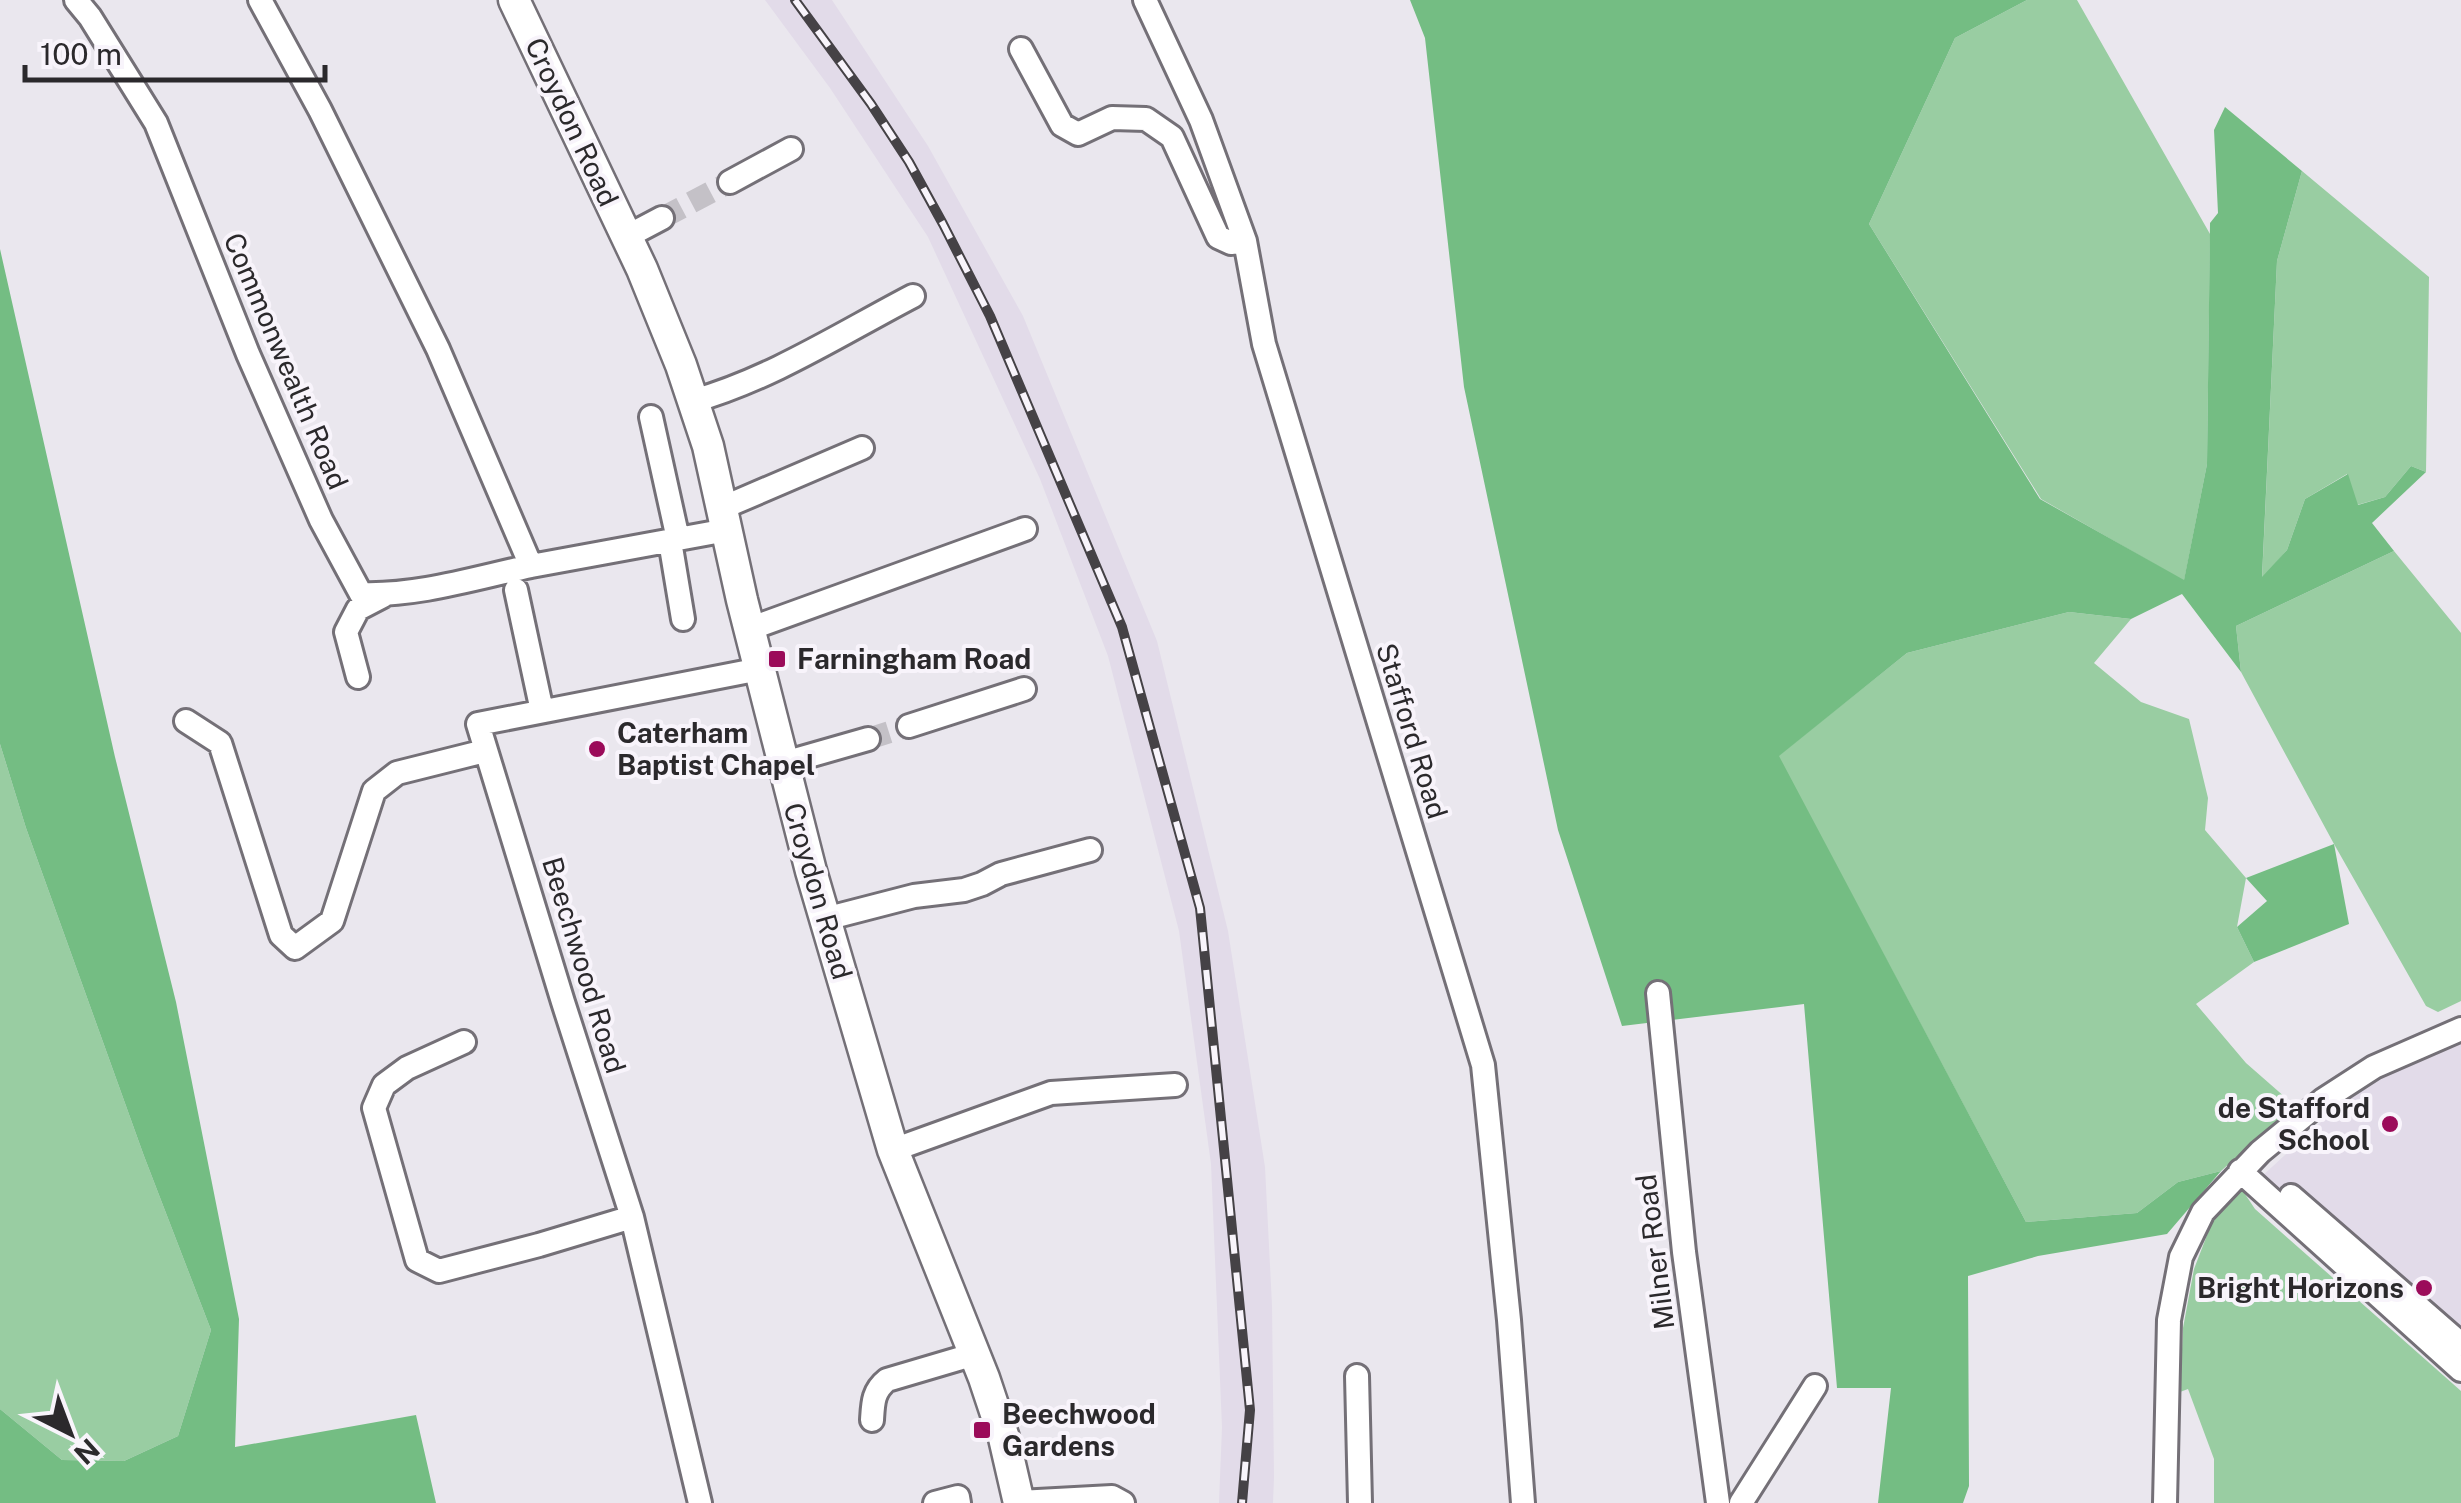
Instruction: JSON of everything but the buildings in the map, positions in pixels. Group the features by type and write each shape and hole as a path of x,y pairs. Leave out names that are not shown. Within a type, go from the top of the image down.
{"main road":[{"name":"Croydon Road","path":"514,0 682,365 708,446 760,669 825,919 893,1150 976,1354 1004,1438 1019,1502"}],"street":[{"name":"Commonwealth Road","path":"76,0 156,123 248,354 320,520 360,594 386,595"},
{"path":"260,0 320,110 438,349 530,566"},
{"name":"Stafford Road","path":"1144,0 1201,120 1245,241 1264,344 1483,1066 1523,1503"},
{"path":"1021,49 1062,124 1078,134 1112,118 1146,119 1172,137 1218,237 1231,242 1245,241"},
{"path":"730,182 791,148"},
{"path":"626,237 662,218"},
{"path":"693,401 787,363 913,296"},
{"path":"651,417 674,540 683,619"},
{"path":"358,677 346,632 358,609 386,595 674,540 725,519 862,448"},
{"path":"750,628 1025,529"},
{"path":"516,590 542,711"},
{"path":"186,721 220,744 280,935 295,948 332,921 374,791 397,773 485,751 478,724 760,669"},
{"path":"909,726 1024,689"},
{"path":"784,763 868,739"},
{"name":"Beechwood Road","path":"485,751 632,1216 700,1503"},
{"path":"825,919 914,896 964,890 1012,871 1090,850"},
{"name":"Milner Road","path":"1658,993 1684,1252 1718,1503"},
{"path":"2164,1503 2169,1320 2181,1257 2203,1212 2245,1166 2323,1100 2374,1067 2461,1029"},
{"path":"464,1042 408,1068 384,1085 374,1108 417,1260 440,1272 632,1216"},
{"path":"893,1150 1050,1093 1175,1084"},
{"path":"2245,1166 2461,1344"},
{"path":"2245,1166 2461,1370"},
{"path":"872,1420 875,1394 886,1380 976,1354"},
{"path":"1357,1376 1360,1503"},
{"path":"1741,1503 1814,1386"},
{"path":"935,1503 958,1497 959,1503"},
{"path":"1019,1502 1112,1497 1124,1503"}],"shaded area":[{"path":"765,0 832,0 928,146 1023,316 1157,641 1228,931 1265,1167 1272,1305 1273,1503 1219,1503 1222,1427 1211,1164 1179,931 1108,656 1040,479 928,237 830,88"},
{"path":"2461,1043 2461,1353 2260,1178 2355,1091"}],"green space":[{"path":"1410,0 2027,0 1955,38 1869,224 2040,499 2184,580 2207,464 2210,223 2218,213 2214,130 2225,107 2302,171 2277,261 2262,577 2287,550 2305,499 2348,474 2358,505 2385,497 2411,466 2426,472 2372,523 2394,551 2236,626 2241,672 2182,594 2131,619 2069,612 1907,653 1779,756 2026,1222 2137,1213 2178,1182 2221,1171 2167,1234 2038,1256 1968,1276 1969,1486 1963,1503 1878,1503 1891,1388 1837,1388 1804,1004 1622,1026 1558,830 1464,387 1425,38"},
{"path":"2027,0 2077,0 2210,234 2207,464 2184,581 2041,499 1869,224 1955,38"},
{"path":"2302,171 2429,277 2426,472 2411,466 2385,497 2357,505 2347,474 2305,499 2287,550 2262,579 2277,261"},
{"path":"0,249 115,757 176,1002 239,1319 235,1447 416,1415 436,1503 0,1503 0,1409 62,1460 124,1461 178,1436 211,1330 144,1156 26,828 0,744"},
{"path":"2394,551 2461,633 2461,1001 2438,1012 2426,1006 2241,672 2236,626"},
{"path":"2069,612 2131,619 2094,663 2141,702 2189,719 2208,798 2205,830 2246,878 2237,927 2254,962 2196,1004 2246,1063 2294,1105 2221,1171 2178,1182 2137,1213 2026,1222 1778,756 1907,653"},
{"path":"0,744 26,828 144,1156 211,1330 178,1436 124,1461 62,1460 0,1409"},
{"path":"2334,844 2349,924 2254,962 2237,927 2267,901 2246,878"},
{"path":"2241,1188 2255,1209 2461,1391 2461,1503 2214,1503 2214,1459 2188,1389 2180,1392 2183,1328 2194,1269 2214,1217"}],"tunnel":[{"path":"662,218 730,182"},
{"path":"868,739 909,726"}],"railway":[{"path":"795,0 871,104 943,224 990,316 1122,627 1200,908 1250,1410 1242,1503"}],"place":[{"name":"Farningham Road","path":"777,659"},
{"name":"Caterham Baptist Chapel","path":"597,749"},
{"name":"de Stafford School","path":"2390,1124"},
{"name":"Bright Horizons","path":"2424,1288"},
{"name":"Beechwood Gardens","path":"982,1430"}]}
